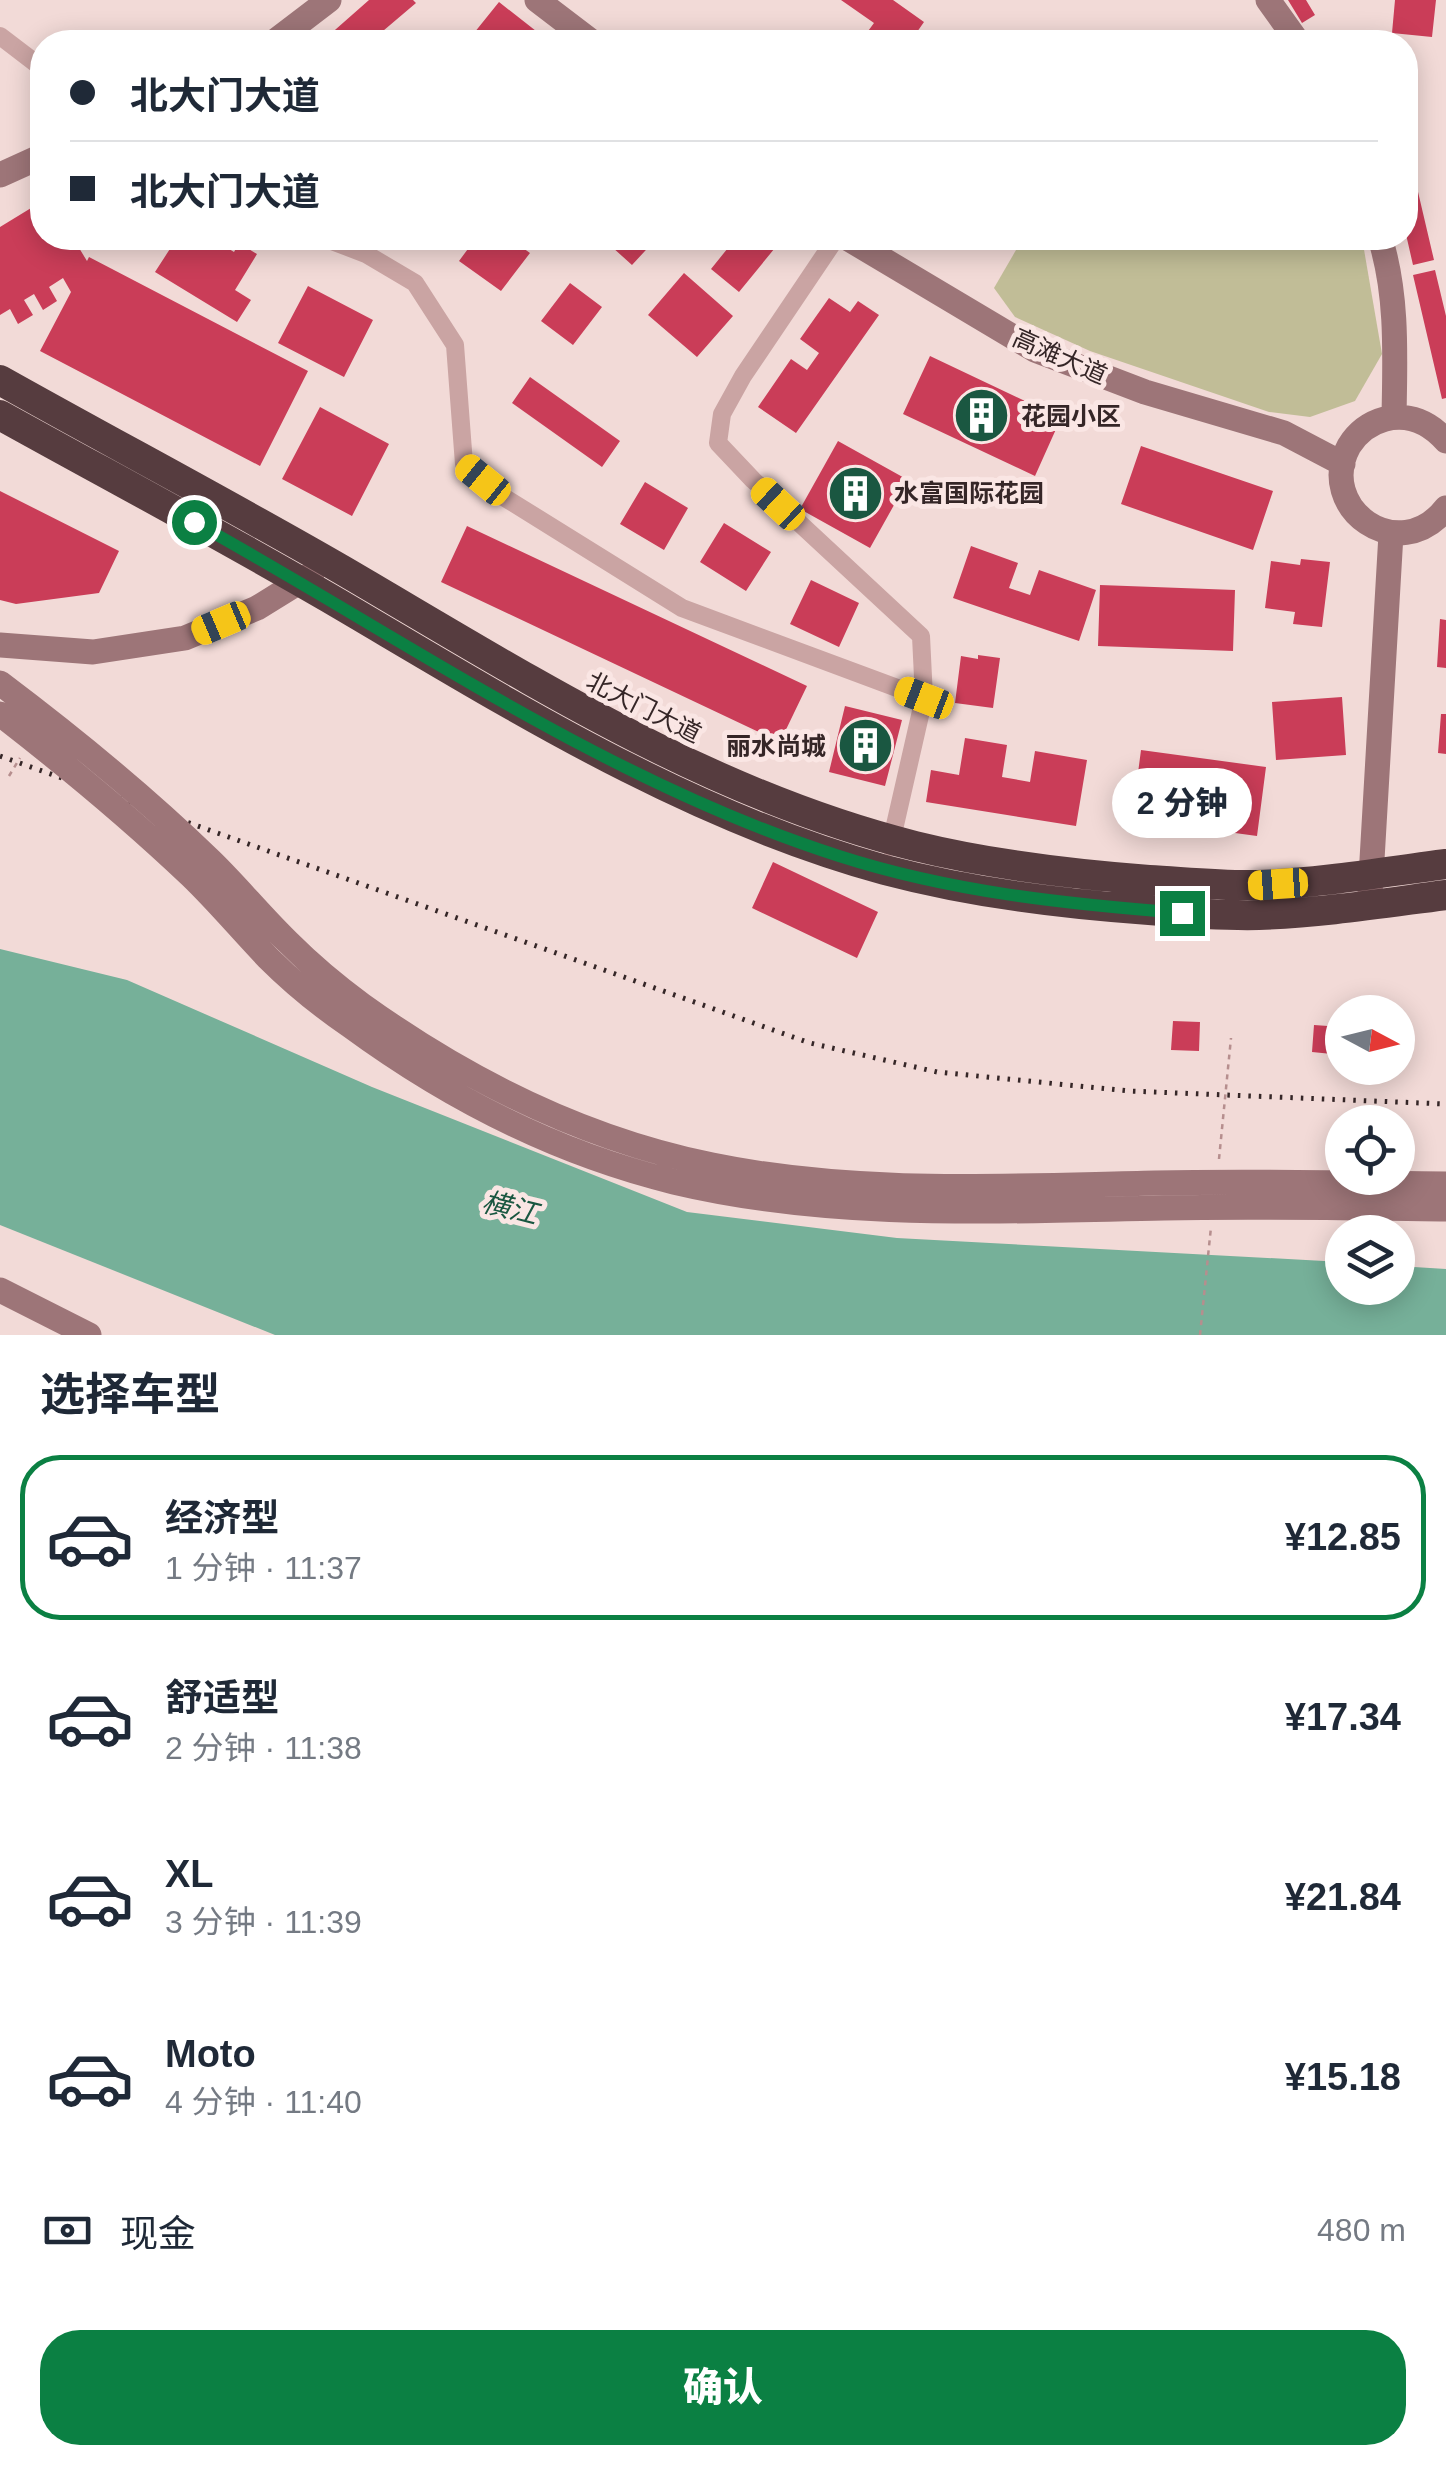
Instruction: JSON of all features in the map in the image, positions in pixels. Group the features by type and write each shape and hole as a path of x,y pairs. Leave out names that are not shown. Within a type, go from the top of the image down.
{"highway":[{"name":"北大门大道","path":"0,380 330,563 493,660 676,758 889,855 1006,895 1142,910 1259,915 1446,895"},
{"name":"北大门大道","path":"0,415 539,721 663,786 792,840 889,855 1125,878 1258,885 1446,864"}],"main road":[{"path":"290,30 329,0"},
{"path":"537,0 576,30"},
{"path":"1268,0 1289,30"},
{"path":"0,175 30,161"},
{"name":"高滩大道","path":"867,250 1035,350 1145,392 1284,433 1343,464"},
{"path":"1384,250 1395,337 1394,417"},
{"path":"1446,441 1431,426 1413,418 1378,420 1352,442 1343,464 1343,490 1350,506 1361,518 1390,534 1410,532 1429,524 1446,508"},
{"path":"1369,904 1390,534"},
{"path":"0,644 94,652 184,638 258,608 330,563"},
{"path":"0,684 152,806 297,951 361,1004 488,1084 603,1135 712,1165 791,1178 859,1183 969,1187 1198,1182 1446,1184"},
{"path":"0,714 155,842 280,969 347,1024 476,1106 522,1129 609,1163 707,1189 857,1208 969,1212 1198,1207 1446,1209"},
{"path":"0,1290 89,1335"}],"street":[{"path":"0,36 30,59"},
{"path":"356,250 415,283 455,345 464,464 502,496 682,608 924,698"},
{"path":"828,250 736,389 722,414 718,443 921,636 924,698 889,855"}],"shaded area":[{"path":"1016,250 1364,250 1382,354 1355,401 1310,417 1269,412 1090,351 1015,317 994,288"}],"water":[{"name":"横江","path":"0,949 127,980 372,1087 687,1212 897,1238 1325,1261 1325,1305 1415,1305 1415,1267 1446,1269 1446,1335 275,1335 0,1225"}],"building":[{"path":"369,0 416,3 384,30 335,30"},
{"path":"841,0 893,0 924,22 918,30 869,30 874,23"},
{"path":"1288,0 1306,0 1315,15 1302,23"},
{"path":"1395,0 1436,0 1432,37 1418,36 1418,30 1392,30"},
{"path":"499,2 535,30 476,30"},
{"path":"1418,192 1434,260 1413,265 1410,250 1418,250"},
{"path":"30,209 30,250 80,250 87,261 89,257 308,371 260,466 40,351 71,292 63,278 49,287 57,301 43,310 34,294 24,300 33,315 18,324 10,309 0,315 0,227"},
{"path":"169,250 250,250 257,254 235,290 251,300 237,322 155,272"},
{"path":"467,250 530,253 501,291 459,261"},
{"path":"615,250 646,250 632,265"},
{"path":"726,250 773,250 739,292 711,269"},
{"path":"1435,270 1446,316 1446,398 1442,399 1413,275"},
{"path":"684,273 733,316 697,357 648,315"},
{"path":"570,283 602,307 573,345 541,321"},
{"path":"308,286 373,320 344,377 278,343"},
{"path":"829,298 850,312 858,301 879,315 796,433 758,407 791,359 807,370 819,353 800,339"},
{"name":"花园小区","path":"930,356 1061,418 1035,476 903,414"},
{"path":"530,377 620,441 602,467 512,403"},
{"path":"320,407 389,444 352,516 282,479"},
{"name":"水富国际花园","path":"838,441 908,480 870,548 800,509"},
{"path":"1141,446 1273,491 1253,550 1121,504"},
{"path":"645,482 688,508 664,550 620,524"},
{"path":"0,491 119,551 99,593 16,604 0,600"},
{"path":"724,523 771,552 746,591 700,562"},
{"path":"467,526 807,686 780,742 441,582"},
{"path":"971,546 1018,563 1009,588 1030,595 1039,570 1096,590 1079,641 953,598"},
{"path":"1301,559 1330,562 1322,627 1293,624 1295,612 1265,608 1271,561 1300,565"},
{"path":"811,580 859,603 839,647 790,624"},
{"path":"1100,585 1235,590 1233,651 1098,646"},
{"path":"1440,619 1446,620 1446,668 1437,667"},
{"path":"978,655 1000,658 993,708 955,703 961,656 978,659"},
{"path":"1342,697 1346,755 1276,760 1272,702"},
{"name":"丽水尚城","path":"845,706 902,720 885,786 829,772"},
{"path":"1441,714 1446,714 1446,754 1438,753"},
{"path":"965,738 1007,745 1002,777 1030,782 1035,751 1087,760 1076,826 926,802 931,770 959,775"},
{"path":"1141,750 1266,767 1257,836 1132,819"},
{"path":"773,862 878,912 857,958 752,908"},
{"path":"1173,1021 1200,1022 1199,1051 1171,1050"},
{"path":"1314,1025 1325,1026 1325,1053 1312,1052"}],"railway":[{"path":"0,756 810,1043 937,1072 1129,1091 1446,1104"}],"place":[{"name":"花园小区","path":"982,416"},
{"name":"水富国际花园","path":"855,493"},
{"name":"丽水尚城","path":"865,746"}],"route":[{"path":"194,522 562,733 663,786 766,830 864,864 959,887 1076,904 1182,913"}]}
